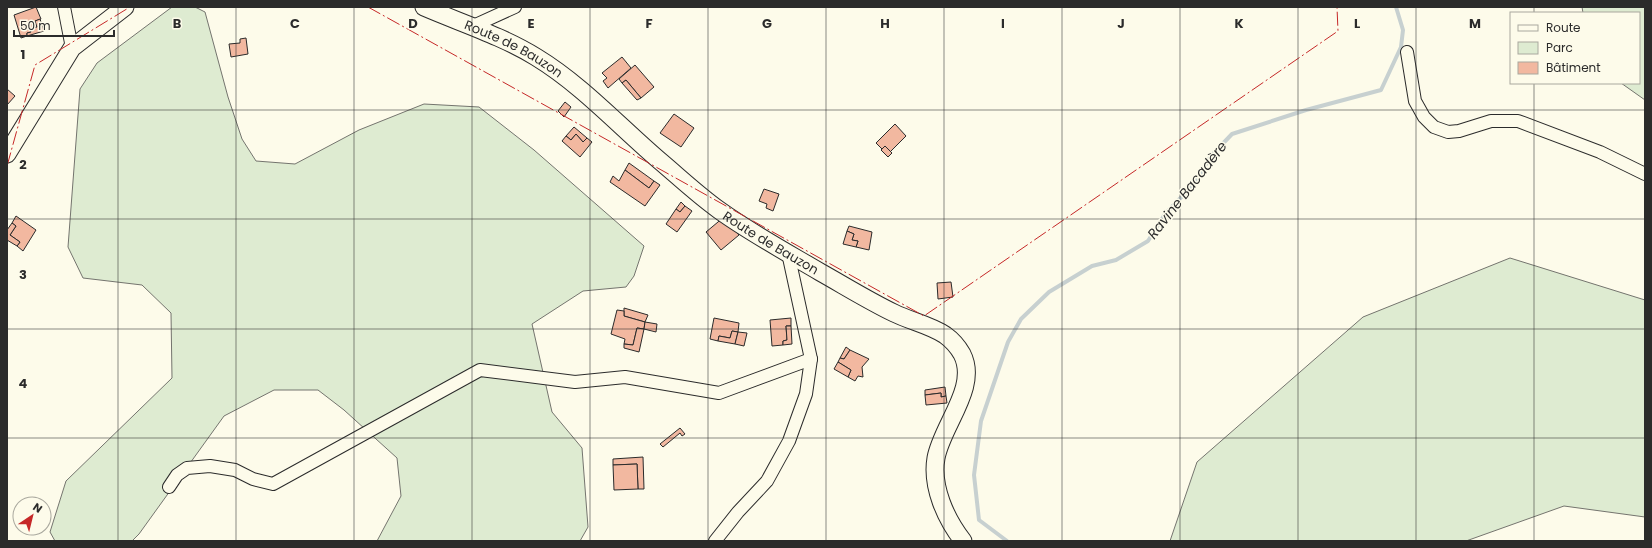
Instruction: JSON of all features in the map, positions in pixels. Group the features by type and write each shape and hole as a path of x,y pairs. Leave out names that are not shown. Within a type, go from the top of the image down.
{"street":[{"path":"7,154 72,48 125,7"},
{"name":"Route de Bauzon","path":"424,7 508,42 535,56 561,73 658,160 718,210 788,253 894,313 945,335 955,343 963,355 967,379 964,390 936,457 936,480 941,499 954,529 963,541"},
{"path":"471,27 515,7"},
{"path":"63,9 72,48"},
{"path":"1407,52 1415,101 1424,117 1434,128 1448,132 1459,131 1491,121 1518,121 1600,152 1645,174"},
{"path":"715,541 738,512 767,481 789,441 806,394 811,358 788,253"},
{"path":"170,487 177,475 187,468 210,466 234,470 253,480 272,484 480,370 575,382 625,377 719,393 811,358"}],"green space":[{"path":"172,7 195,7 205,12 228,97 242,139 256,161 295,164 359,130 424,104 479,107 534,150 644,246 634,276 626,287 583,291 532,324 552,412 582,448 588,527 580,541 377,541 401,496 397,458 344,410 318,390 274,390 224,416 139,534 132,541 55,541 52,536 52,526 66,481 172,378 171,313 142,285 83,278 68,247 80,89 97,63"},
{"path":"1582,7 1645,7 1645,100 1622,84 1640,84 1640,12 1583,12"},
{"path":"1510,258 1645,300 1645,517 1564,506 1466,541 1170,541 1197,462 1363,317"}],"building":[{"path":"36,7 41,19 35,21 37,27 30,29 31,32 27,33 27,36 21,38 14,15"},
{"path":"40,19 44,31 27,36 27,33 31,32 30,29 37,27 35,21"},
{"path":"246,38 248,54 231,57 229,44 240,43 240,39"},
{"path":"622,57 631,68 608,88 603,81 607,78 602,73"},
{"path":"635,65 654,87 641,98 626,80 622,83 619,79"},
{"path":"626,80 641,98 637,100 622,83"},
{"path":"7,89 15,96 7,105"},
{"path":"565,102 571,107 564,117 558,111"},
{"path":"674,114 694,128 681,147 660,133"},
{"path":"895,124 906,136 890,152 885,146 882,149 876,143"},
{"path":"574,127 587,138 583,142 576,134 571,140 566,136"},
{"path":"576,134 583,142 587,138 592,142 580,157 562,141 566,136 571,140"},
{"path":"885,146 892,153 888,157 881,150"},
{"path":"629,163 654,181 649,188 625,170"},
{"path":"625,170 649,188 654,181 660,185 645,206 610,182 613,176 619,181"},
{"path":"764,189 779,194 773,211 766,208 767,204 759,201"},
{"path":"681,202 685,206 680,212 676,209"},
{"path":"685,206 692,211 677,232 666,224 676,209 680,212"},
{"path":"16,216 36,230 23,251 17,246 20,242 10,235 16,226 12,223"},
{"path":"724,217 739,235 721,250 706,232"},
{"path":"12,223 16,226 10,235 20,242 17,246 7,240 7,230"},
{"path":"849,226 872,232 869,250 856,247 858,241 852,240 854,234 847,231"},
{"path":"847,231 854,234 852,240 858,241 856,247 843,244"},
{"path":"951,282 953,297 938,299 937,283"},
{"path":"624,308 648,315 645,322 624,316"},
{"path":"617,310 624,311 624,316 645,322 644,329 637,328 633,345 624,344 625,339 611,334"},
{"path":"714,318 739,323 738,332 732,331 730,338 719,336 718,341 710,339"},
{"path":"791,318 791,326 786,326 787,340 783,341 783,345 772,346 770,320"},
{"path":"645,322 657,324 656,332 644,329"},
{"path":"786,326 791,326 792,344 783,345 783,341 787,340"},
{"path":"637,328 644,329 639,352 624,348 624,344 633,345"},
{"path":"732,331 738,332 735,344 718,341 719,336 730,338"},
{"path":"738,332 747,333 744,346 735,344"},
{"path":"846,347 850,350 844,359 840,358"},
{"path":"850,350 869,359 862,367 863,377 858,376 855,381 848,377 851,370 838,362 840,358 844,359"},
{"path":"838,362 851,370 848,377 834,369"},
{"path":"945,387 946,396 941,397 941,393 925,395 925,390"},
{"path":"941,393 941,397 946,396 947,403 926,405 925,395"},
{"path":"680,428 685,434 682,436 680,433 663,447 660,444"},
{"path":"643,457 644,489 638,489 637,464 613,465 613,459"},
{"path":"637,464 638,489 614,490 613,465"}],"waterway":[{"name":"Ravine Bacadère","path":"1007,541 979,520 974,475 981,421 1008,342 1021,319 1049,292 1092,266 1116,260 1148,241 1165,214 1195,183 1210,157 1232,134 1306,110 1381,90 1401,47 1403,30 1396,7"}],"power":[{"path":"7,166 35,65 130,7"},
{"path":"368,7 924,316 1338,31 1337,7"}]}
